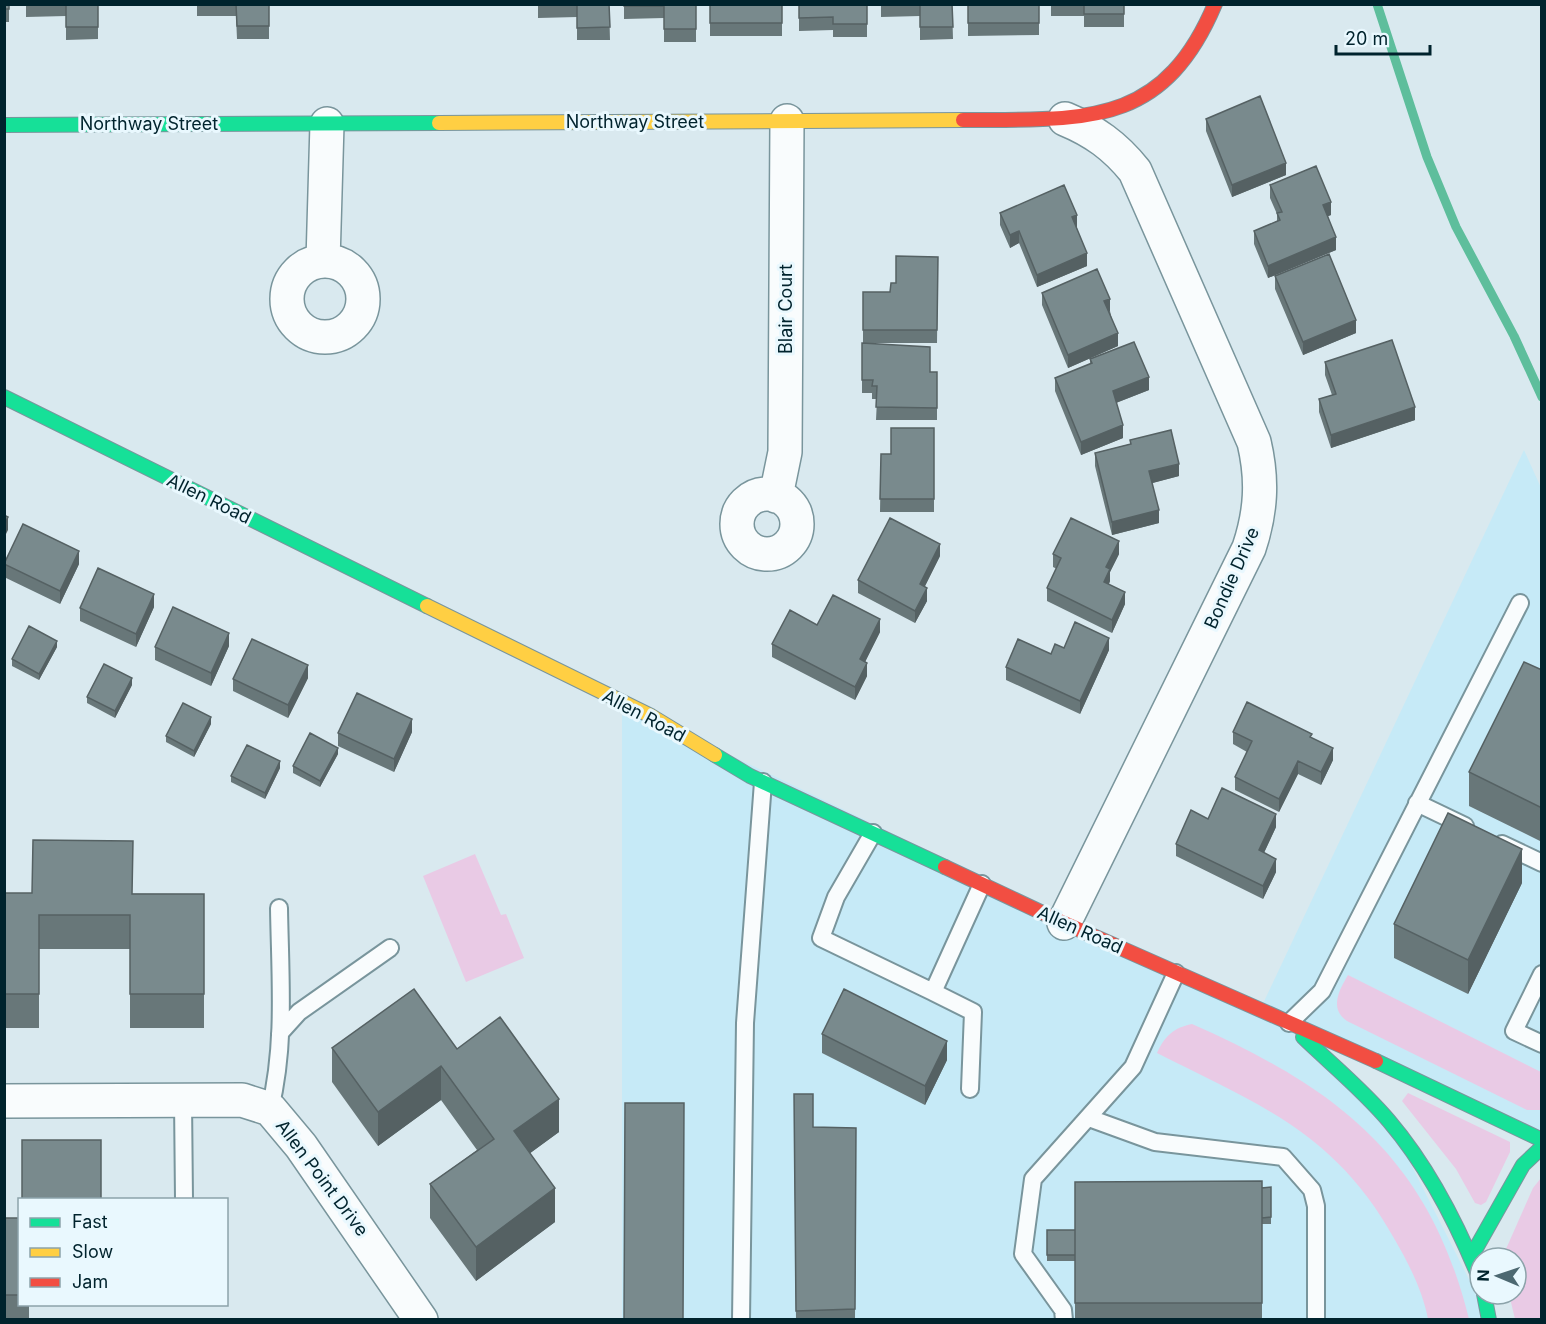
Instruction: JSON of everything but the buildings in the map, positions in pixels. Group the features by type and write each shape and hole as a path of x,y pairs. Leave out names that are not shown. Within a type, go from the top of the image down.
{"main road":[{"name":"Northway Street","path":"4,125 1065,119 1092,116 1115,109 1151,93 1178,66 1198,40 1215,4"},
{"name":"Allen Road","path":"4,397 651,716 763,782 1064,923 1431,1085 1542,1140"},
{"name":"Allen Road","path":"1289,1023 1389,1121 1442,1195 1460,1227 1468,1249"},
{"path":"1477,1246 1523,1165 1542,1147"}],"street":[{"name":"Bondie Drive","path":"1064,923 1249,548 1258,521 1262,486 1254,442 1135,171 1106,140 1065,119"},
{"name":"Blair Court","path":"776,496 785,452 787,121"},
{"path":"323,261 327,124"},
{"name":"Allen Point Drive","path":"4,1101 242,1100 270,1109 301,1146 422,1320"}],"lane":[{"path":"1289,1023 1322,991 1520,603"},
{"path":"741,1320 745,1023 763,782"},
{"path":"1417,803 1542,863"},
{"path":"873,833 836,897 821,938 973,1012 970,1089"},
{"path":"933,992 982,885"},
{"path":"270,1109 277,1079 280,1033 279,908"},
{"path":"280,1033 299,1012 390,948"},
{"path":"1064,1320 1063,1310 1023,1254 1034,1179 1133,1067 1176,973"},
{"path":"1542,975 1514,1031 1542,1044"},
{"path":"183,1100 184,1198"},
{"path":"1089,1118 1155,1142 1283,1157 1312,1190 1316,1206 1316,1320"}],"shaded area":[{"path":"1524,450 1542,490 1541,1140 1291,1024 1389,1121 1468,1277 1468,1306 1482,1306 1489,1319 622,1319 622,703 1260,1010"},
{"path":"475,854 501,915 506,914 524,958 466,982 423,876"},
{"path":"1348,975 1541,1072 1541,1110 1527,1110 1347,1021 1338,1011 1337,999"},
{"path":"1192,1024 1292,1075 1334,1103 1371,1135 1403,1172 1430,1214 1452,1263 1469,1319 1428,1319 1415,1278 1372,1203 1347,1173 1321,1148 1262,1107 1157,1053 1170,1034"},
{"path":"1408,1093 1510,1142 1510,1152 1486,1202 1481,1205 1475,1203 1456,1169 1402,1101"},
{"path":"1541,1178 1541,1319 1515,1319 1512,1306 1528,1306 1528,1246 1507,1246 1533,1188"}],"waterway":[{"path":"1377,4 1427,157 1456,227 1514,336 1542,397"}],"traffic: fast":[{"path":"4,125 439,123"},
{"path":"4,397 427,606"},
{"path":"715,755 750,776 945,867"},
{"path":"1303,1037 1369,1099 1403,1139 1441,1197 1468,1252"},
{"path":"1376,1061 1542,1140"},
{"path":"1477,1246 1523,1165 1542,1147"},
{"path":"1486,1306 1489,1320"}],"traffic: slow":[{"path":"439,123 963,120"},
{"path":"427,606 651,716 715,755"}],"traffic: jam":[{"path":"963,120 1081,116 1113,109 1143,96 1170,75 1194,45 1215,4"},
{"path":"945,867 1064,923 1376,1061"}]}
